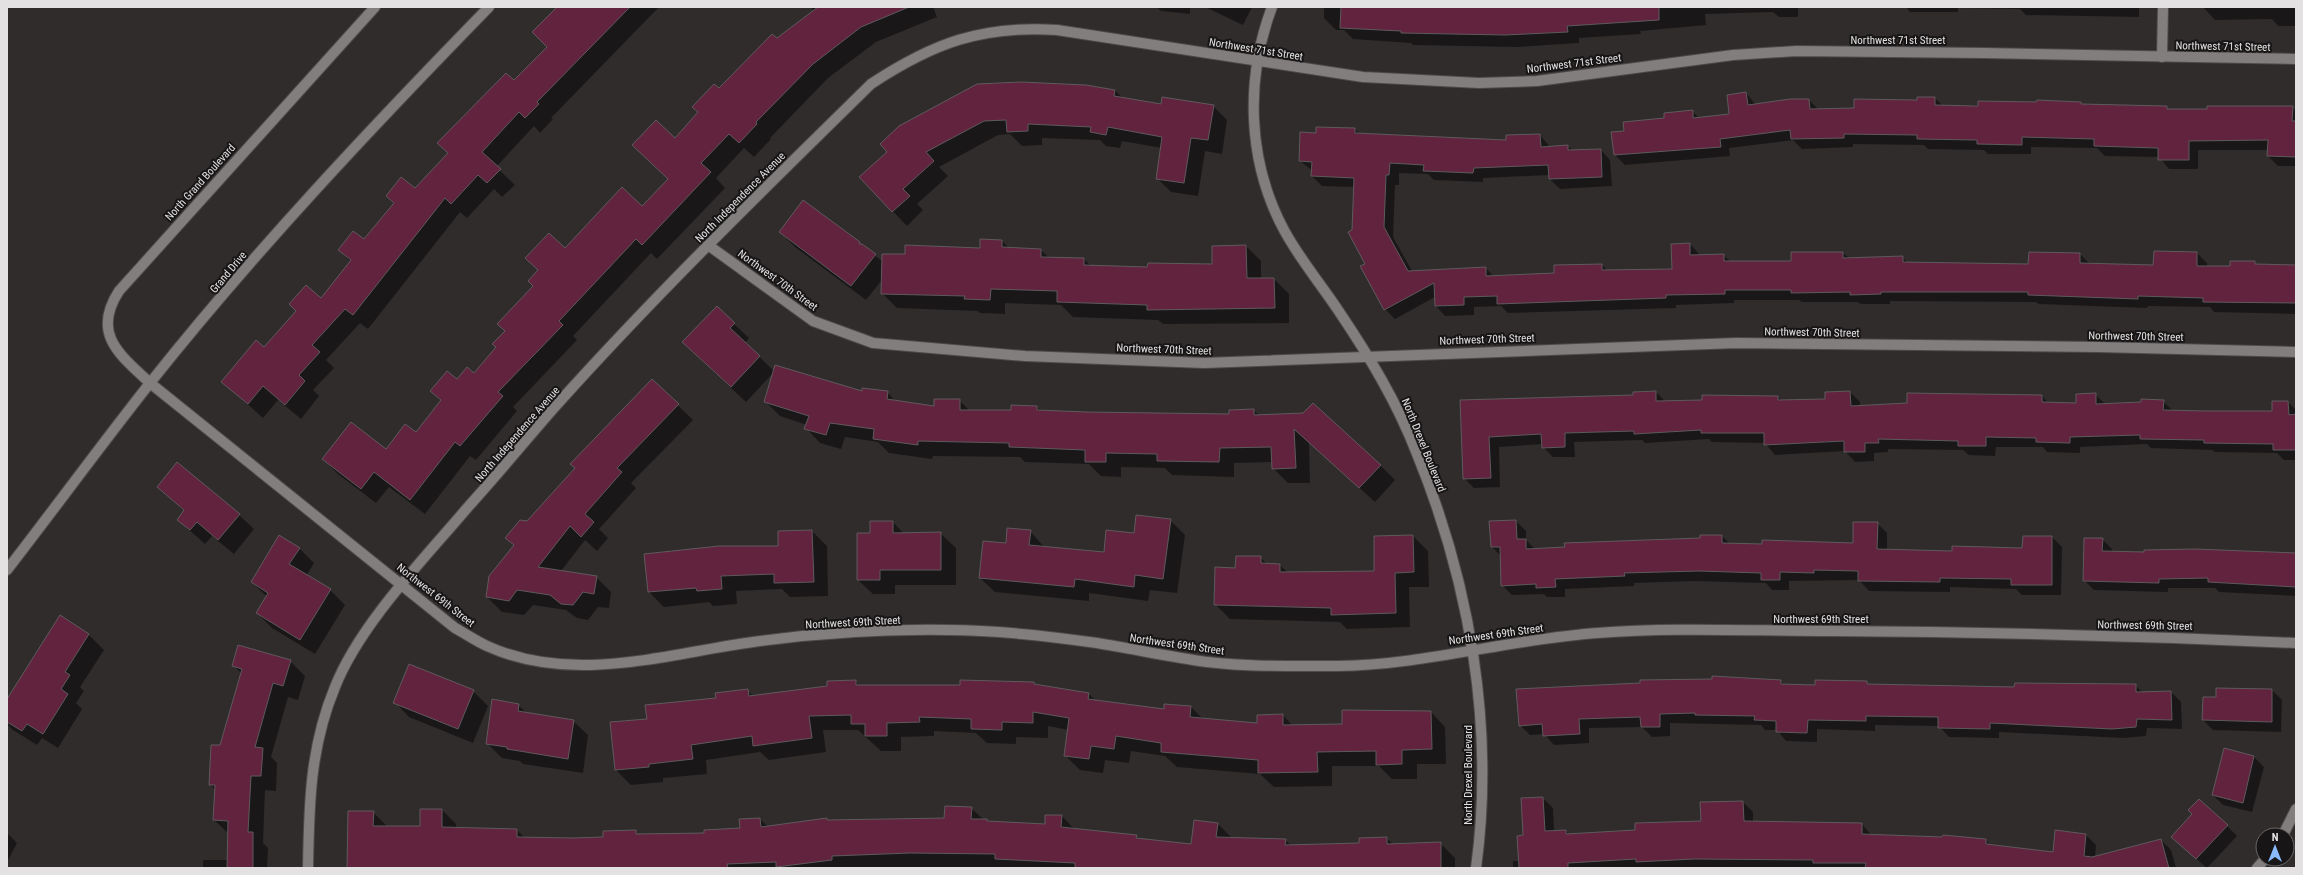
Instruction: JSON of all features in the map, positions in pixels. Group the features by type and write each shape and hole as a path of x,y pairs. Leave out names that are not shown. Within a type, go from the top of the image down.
{"street":[{"name":"North Grand Boulevard","path":"150,383 118,353 111,342 108,317 111,303 119,291 184,217 375,7"},
{"name":"Grand Drive","path":"7,570 150,383 244,271 343,159 488,7"},
{"name":"North Drexel Boulevard","path":"1272,7 1257,62 1253,100 1254,130 1260,166 1270,198 1284,229 1369,356 1390,393 1418,454 1451,547 1463,597 1472,649 1482,740 1482,801 1476,868"},
{"path":"2162,57 2163,7"},
{"name":"Northwest 71st Street","path":"871,84 899,66 961,38 995,31 1027,28 1088,34 1257,62 1363,77 1480,83 1537,81 1733,55 1796,51 2296,60"},
{"name":"North Independence Avenue","path":"308,868 309,795 313,756 322,721 335,685 354,649 402,584 555,408 708,245 871,84"},
{"name":"Northwest 70th Street","path":"708,245 813,321 873,343 1026,356 1204,363 1736,343 2098,347 2296,352"},
{"name":"Northwest 69th Street","path":"150,383 455,628 484,645 509,655 559,665 579,666 630,662 754,642 849,632 949,630 998,632 1054,638 1209,662 1261,666 1345,666 1394,661 1596,632 1918,632 2204,639 2296,643"},
{"path":"2287,827 2296,809"}],"building":[{"path":"557,7 630,7 537,102 539,104 525,118 519,112 482,152 501,169 487,183 478,175 451,204 445,198 353,315 345,309 312,345 320,352 299,375 305,381 285,405 263,386 248,404 221,382 256,340 264,347 296,311 289,304 306,285 321,298 351,260 338,250 353,231 364,239 394,203 386,196 401,177 415,188 448,153 437,143 506,73 514,80 547,47 532,32"},
{"path":"818,7 909,7 861,27 813,64 756,122 757,124 739,143 729,134 701,163 711,172 642,245 636,239 559,321 563,325 498,392 503,396 460,446 455,442 410,500 374,472 361,489 322,459 351,422 386,449 405,424 416,432 441,400 430,391 447,371 457,379 467,367 474,373 496,347 492,344 505,331 497,324 533,286 528,281 538,270 525,258 549,233 565,248 622,187 642,206 668,179 632,145 656,120 675,138 698,112 692,107 714,84 719,88 772,34 777,38"},
{"path":"1341,7 1659,7 1659,20 1567,26 1568,32 1505,35 1401,33 1401,31 1340,28"},
{"path":"1021,82 1086,85 1115,90 1114,96 1161,104 1162,97 1214,105 1208,140 1191,138 1184,183 1156,179 1162,137 1108,127 1106,135 1090,132 1091,127 1028,124 1028,131 1007,132 1006,120 984,121 926,152 934,161 903,189 910,196 892,212 859,177 887,152 880,144 899,126 977,84"},
{"path":"1746,92 1748,105 1790,99 1809,99 1810,109 1854,108 1854,99 1917,100 1917,97 1935,97 1935,105 1978,106 1978,101 2036,102 2037,100 2081,102 2081,104 2167,106 2167,109 2207,109 2207,106 2293,106 2292,121 2296,121 2296,157 2267,156 2268,140 2189,141 2189,160 2158,160 2158,148 2094,146 2094,139 2022,137 2022,145 1977,144 1977,140 1917,139 1917,135 1844,134 1844,138 1791,139 1790,130 1720,139 1721,147 1614,155 1611,132 1624,131 1623,122 1664,118 1664,113 1693,110 1693,118 1729,114 1727,95"},
{"path":"1316,127 1355,128 1355,133 1506,140 1506,135 1540,134 1541,147 1568,145 1568,150 1601,149 1602,177 1549,179 1548,165 1474,168 1473,173 1423,171 1424,165 1390,163 1389,175 1386,175 1384,227 1408,271 1486,267 1486,276 1554,273 1554,265 1602,264 1602,270 1672,269 1671,244 1690,243 1690,255 1724,254 1724,261 1791,261 1791,252 1843,252 1843,258 1903,256 1903,262 2028,264 2029,252 2080,253 2080,263 2153,265 2154,251 2197,252 2197,266 2230,266 2230,261 2255,261 2255,264 2296,265 2296,303 2203,302 2203,298 2138,296 2138,299 2028,295 2028,292 1881,292 1881,294 1850,295 1850,292 1791,293 1791,290 1725,290 1725,294 1666,295 1666,298 1497,304 1497,296 1464,297 1464,305 1435,306 1434,283 1384,310 1360,266 1365,264 1348,232 1352,230 1354,178 1311,176 1312,162 1299,161 1300,132 1316,133"},
{"path":"803,200 860,242 859,244 862,244 876,254 851,286 779,232"},
{"path":"980,239 1002,240 1002,247 1041,249 1041,257 1084,258 1084,265 1147,267 1148,263 1212,264 1212,246 1246,245 1247,278 1274,278 1275,308 1147,310 1147,305 1057,302 1057,291 991,289 990,300 964,299 965,296 881,294 882,254 905,254 905,245 980,248"},
{"path":"717,306 735,323 730,328 760,356 731,387 682,342"},
{"path":"775,365 862,391 862,388 888,391 887,399 934,406 934,399 960,399 960,410 1011,410 1011,405 1037,406 1037,410 1229,414 1229,410 1254,409 1254,415 1303,413 1313,403 1381,465 1359,488 1294,429 1296,468 1272,469 1271,447 1220,448 1219,462 1157,461 1157,454 1106,453 1106,462 1085,462 1085,450 1009,447 1009,443 918,441 918,445 873,439 874,429 830,423 826,435 804,429 809,416 764,402"},
{"path":"652,379 679,404 617,468 622,472 585,514 594,522 581,537 570,526 538,567 597,576 594,594 583,592 573,605 561,604 550,595 517,590 509,601 486,597 489,576 514,545 505,538 520,520 527,521 575,468 570,464"},
{"path":"1656,391 1656,401 1702,400 1702,395 1778,396 1778,400 1825,399 1825,392 1850,391 1851,406 1907,403 1907,393 2042,395 2042,402 2076,403 2076,394 2096,393 2096,404 2141,402 2141,399 2164,400 2163,410 2205,411 2272,411 2272,401 2288,401 2289,415 2296,414 2296,450 2273,450 2273,444 2204,443 2204,440 2140,439 2140,435 2070,437 2070,443 2036,442 2036,438 1986,437 1986,446 1958,446 1958,441 1878,439 1879,443 1865,443 1865,452 1844,452 1844,441 1764,445 1764,433 1701,433 1701,430 1634,434 1634,431 1565,433 1565,447 1542,448 1541,434 1489,437 1491,478 1463,479 1460,400 1633,395 1633,392"},
{"path":"177,462 240,514 218,540 197,522 190,530 177,520 184,510 157,487"},
{"path":"1136,515 1171,519 1163,579 1135,575 1134,587 1075,579 1074,587 979,578 983,541 1006,543 1007,528 1031,530 1029,545 1104,552 1106,530 1134,533"},
{"path":"1516,520 1517,539 1526,539 1526,549 1565,547 1564,543 1700,538 1700,535 1722,535 1722,543 1762,544 1762,540 1853,543 1853,522 1878,522 1877,549 1952,551 1952,546 2022,548 2023,536 2052,536 2052,585 2011,585 2011,579 1940,578 1940,582 1858,581 1858,571 1814,570 1814,573 1780,572 1780,580 1761,580 1761,573 1699,571 1624,573 1625,576 1555,579 1556,587 1536,588 1536,584 1501,586 1500,547 1491,547 1489,521"},
{"path":"870,521 893,521 893,533 941,532 941,570 880,570 880,580 857,580 857,533 870,533"},
{"path":"812,530 814,582 774,583 774,574 721,576 722,589 697,591 696,588 648,592 644,554 719,546 778,546 778,531"},
{"path":"279,535 300,548 289,564 331,589 300,640 256,613 268,593 251,582"},
{"path":"1413,535 1414,572 1395,573 1396,613 1331,615 1331,608 1214,605 1215,567 1235,568 1236,556 1261,556 1261,563 1280,564 1280,572 1374,571 1374,536"},
{"path":"2084,538 2103,538 2102,551 2144,552 2144,550 2195,549 2296,553 2296,587 2208,582 2208,578 2159,579 2159,583 2083,581"},
{"path":"60,615 89,634 65,672 70,675 61,689 68,694 43,734 27,724 22,731 7,722 7,699"},
{"path":"238,645 291,660 283,686 273,683 255,747 263,748 261,776 251,776 248,832 253,832 253,868 227,868 228,821 213,820 215,785 209,785 211,745 220,745 242,669 232,666"},
{"path":"409,664 474,690 458,729 393,703"},
{"path":"1712,676 1781,680 1781,684 1815,685 1815,680 1867,681 1867,684 2014,687 2015,683 2136,684 2136,692 2171,691 2172,720 2137,719 2136,727 2112,729 1990,723 1990,729 1938,728 1938,717 1866,716 1866,721 1808,720 1807,733 1776,732 1776,721 1754,720 1755,716 1695,715 1695,713 1660,714 1660,727 1641,727 1640,717 1579,719 1580,734 1543,736 1542,724 1519,726 1516,689 1640,683 1640,680 1712,679"},
{"path":"856,680 856,685 960,685 960,680 1034,682 1034,684 1089,693 1088,699 1164,709 1164,704 1191,706 1190,717 1257,723 1257,715 1283,714 1283,725 1342,724 1342,710 1431,711 1432,749 1402,750 1402,764 1376,765 1376,751 1317,752 1318,772 1258,773 1258,760 1161,752 1161,743 1116,736 1114,749 1091,746 1089,759 1064,756 1069,718 1033,712 1033,723 1002,722 1002,730 971,729 971,719 919,717 920,722 887,723 887,736 865,736 865,724 851,724 851,715 809,716 812,738 753,746 752,736 691,745 693,759 649,764 649,767 615,770 610,722 647,719 645,705 716,698 715,693 748,689 749,696 827,686 827,681"},
{"path":"2216,688 2272,689 2272,722 2202,720 2203,697 2216,697"},
{"path":"492,699 519,704 518,711 574,720 568,759 486,744"},
{"path":"2224,748 2254,756 2243,803 2212,795"},
{"path":"1543,797 1545,831 1566,830 1566,834 1635,830 1635,823 1701,821 1700,802 1743,801 1744,821 1862,823 1862,834 1942,837 1943,835 1986,839 1986,844 2053,852 2055,830 2086,834 2084,856 2092,857 2161,839 2169,868 1865,868 1866,863 1813,863 1813,860 1694,859 1636,862 1636,859 1568,863 1568,868 1519,868 1517,836 1523,835 1521,798"},
{"path":"2199,799 2228,825 2196,859 2171,837 2192,814 2188,810"},
{"path":"945,806 972,807 971,819 987,819 987,821 1045,824 1045,815 1062,815 1061,827 1137,835 1136,838 1191,844 1194,820 1218,823 1216,837 1286,839 1285,845 1359,843 1359,838 1387,837 1387,844 1441,842 1441,868 1075,868 1075,863 995,859 995,854 910,853 832,856 832,860 776,867 776,862 727,864 728,868 347,868 348,811 374,811 373,826 420,826 420,809 442,809 442,827 517,829 517,837 572,838 603,837 603,831 636,830 636,834 704,833 704,830 740,828 739,819 760,818 761,827 827,818 827,820 944,818"}]}
